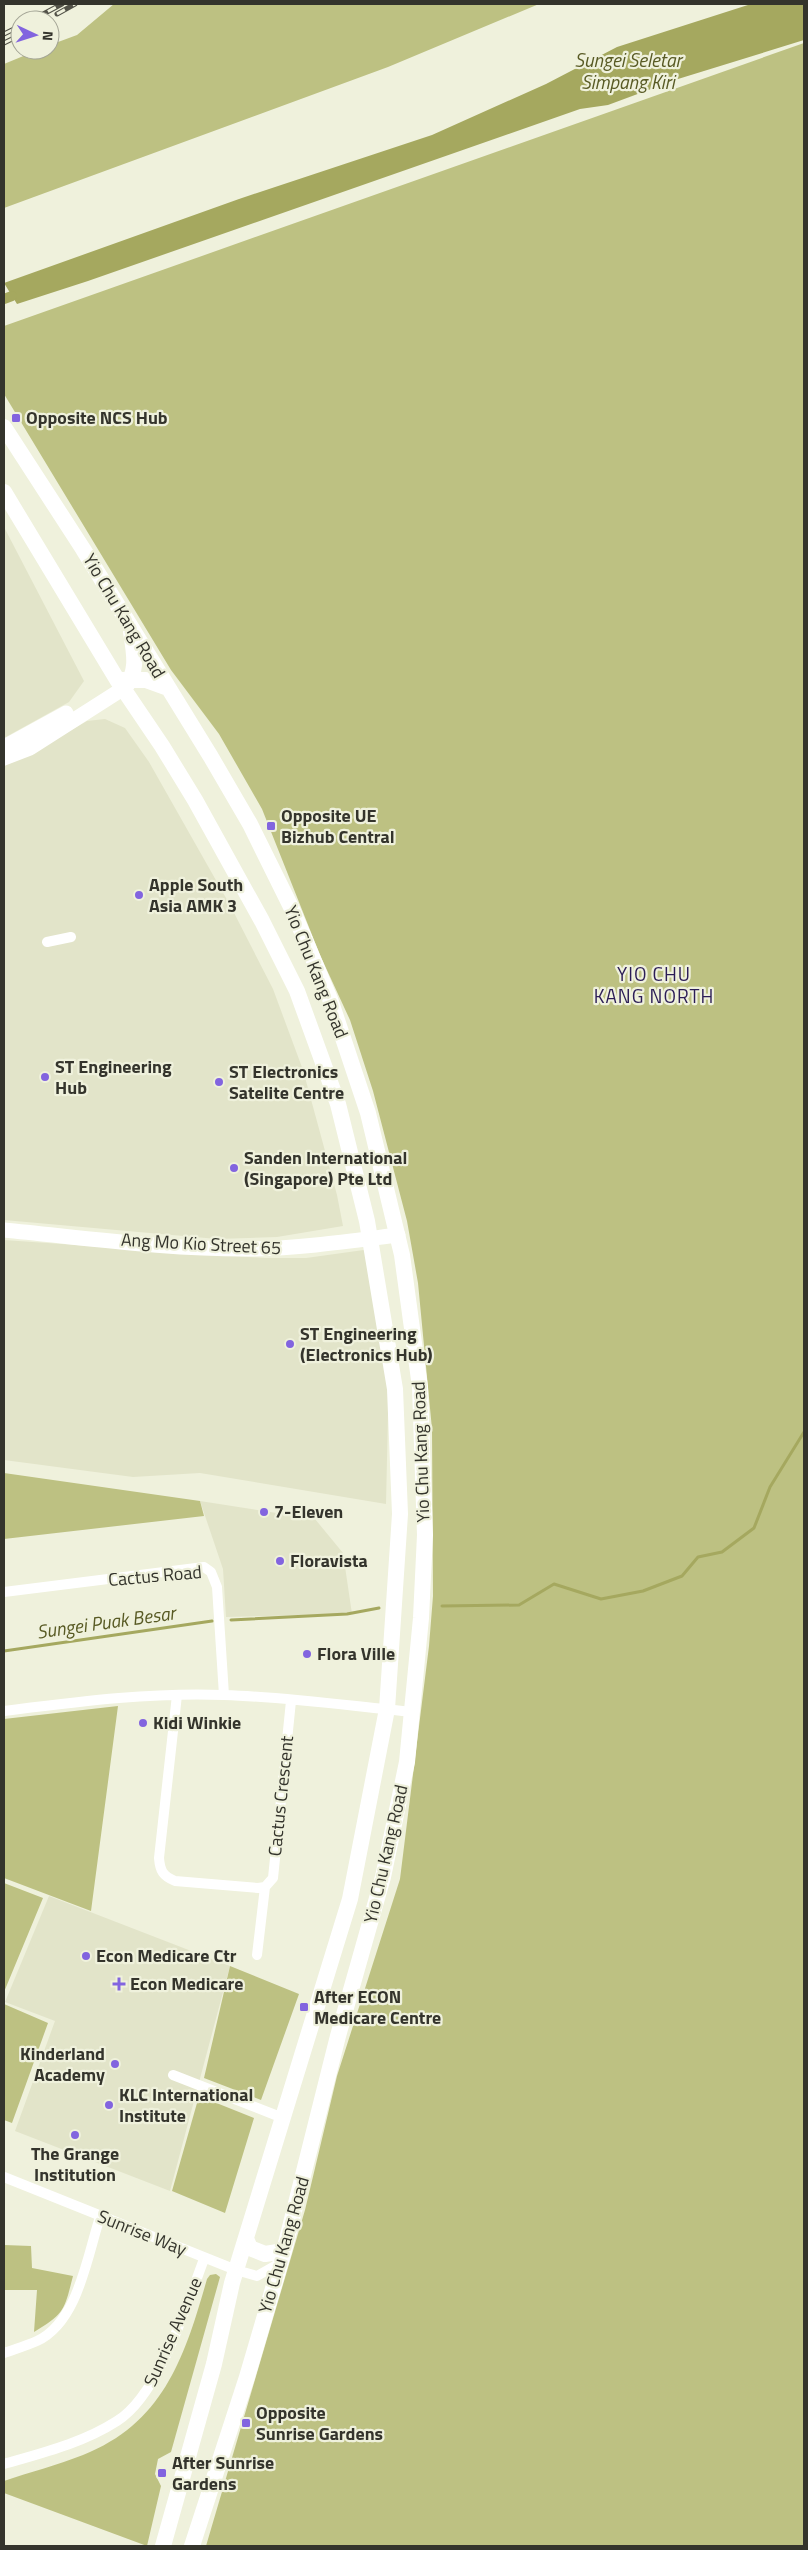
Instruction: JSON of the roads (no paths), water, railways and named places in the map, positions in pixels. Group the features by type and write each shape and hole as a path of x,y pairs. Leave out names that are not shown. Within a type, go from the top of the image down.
{"main road":[{"name":"Yio Chu Kang Road","path":"4,427 130,625 250,824 304,937 330,999 368,1113 398,1235 420,1387 425,1488 421,1609 407,1762 383,1877 338,2036 282,2257 247,2377 192,2546"},
{"name":"Yio Chu Kang Road","path":"4,492 195,800 262,921 297,991 338,1104 371,1239 395,1389 399,1494 396,1597 387,1709 350,1899 310,2036 236,2270 214,2364 163,2546"},
{"path":"130,625 134,658 124,683 146,680 168,688"},
{"path":"310,2036 317,2026 325,2024 333,2027 338,2036"},
{"path":"246,2241 250,2248 265,2254 282,2257"}],"street":[{"path":"4,747 124,683"},
{"path":"4,758 30,748 124,683"},
{"path":"47,942 71,937"},
{"name":"Ang Mo Kio Street 65","path":"4,1230 226,1248 289,1248 398,1235"},
{"name":"Cactus Road","path":"4,1592 204,1567 211,1572 218,1587 224,1695"},
{"path":"4,1711 59,1704 177,1696 224,1695 413,1712"},
{"path":"177,1696 159,1858 160,1868 164,1875 175,1881 230,1887 265,1887"},
{"name":"Cactus Crescent","path":"257,1955 265,1887 273,1878 290,1701"},
{"path":"173,2075 283,2118"},
{"name":"Sunrise Way","path":"4,2177 204,2259 236,2270 257,2276 282,2257"},
{"path":"4,2353 38,2341 60,2323 70,2310 100,2217"},
{"name":"Sunrise Avenue","path":"4,2464 71,2444 119,2420 125,2414 149,2389 187,2306 204,2259"}],"water":[{"name":"Sungei Seletar Simpang Kiri","path":"751,4 804,4 804,40 678,79 608,105 580,109 88,281 17,304 4,283 239,199 432,135 546,84 617,47"}],"waterway":[{"name":"Sungei Seletar Simpang Kiri","path":"4,299 12,296"},
{"name":"Sungei Puak Besar","path":"442,1606 519,1605 554,1584 601,1599 643,1591 682,1576 698,1557 722,1552 754,1528 770,1487 804,1432"},
{"name":"Sungei Puak Besar","path":"231,1620 347,1614 379,1608"},
{"name":"Sungei Puak Besar","path":"4,1651 212,1621"}],"railway":[{"path":"51,10 62,4"},
{"path":"60,12 75,4"},
{"path":"4,34 10,31"},
{"path":"4,43 10,40"}],"place":[{"name":"Opposite NCS Hub","path":"16,418"},
{"name":"Opposite UE Bizhub Central","path":"271,826"},
{"name":"Apple South Asia AMK 3","path":"139,895"},
{"name":"ST Engineering Hub","path":"45,1077"},
{"name":"ST Electronics Satelite Centre","path":"219,1082"},
{"name":"Sanden International (Singapore) Pte Ltd","path":"234,1168"},
{"name":"ST Engineering (Electronics Hub)","path":"290,1344"},
{"name":"7-Eleven","path":"264,1512"},
{"name":"Floravista","path":"280,1561"},
{"name":"Flora Ville","path":"307,1654"},
{"name":"Kidi Winkie","path":"143,1723"},
{"name":"Econ Medicare Ctr","path":"86,1956"},
{"name":"Econ Medicare","path":"119,1984"},
{"name":"After ECON Medicare Centre","path":"304,2007"},
{"name":"Kinderland Academy","path":"115,2064"},
{"name":"KLC International Institute","path":"109,2105"},
{"name":"The Grange Institution","path":"75,2135"},
{"name":"Opposite Sunrise Gardens","path":"246,2423"},
{"name":"After Sunrise Gardens","path":"162,2473"}],"district":[{"name":"YIO CHU KANG NORTH","path":"654,985"}]}
